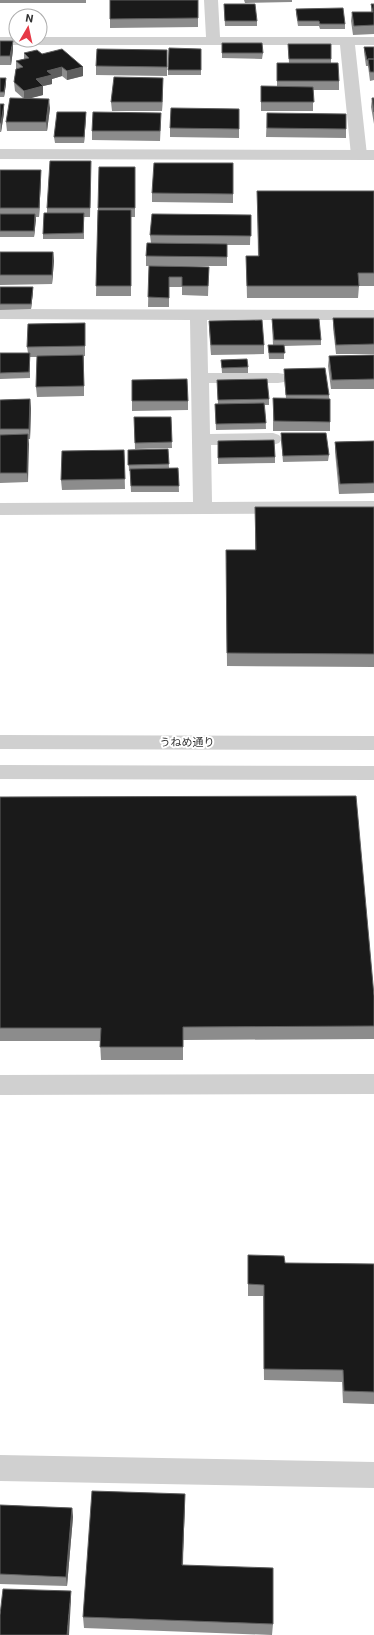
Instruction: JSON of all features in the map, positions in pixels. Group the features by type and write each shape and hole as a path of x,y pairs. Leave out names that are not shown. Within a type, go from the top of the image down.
{"street":[{"path":"211,0 213,41"},
{"path":"0,154 366,155 347,41"},
{"path":"0,42 374,41"},
{"path":"0,314 374,315"},
{"path":"198,314 203,508"},
{"path":"200,378 278,378"},
{"path":"201,440 273,439"},
{"path":"0,510 374,507"},
{"name":"うねめ通り","path":"0,742 374,743"},
{"path":"0,772 374,773"},
{"path":"0,1085 374,1084"},
{"path":"0,1468 374,1475"}],"building":[{"path":"110,0 198,0 198,18 110,19"},
{"path":"224,4 255,4 257,21 225,21"},
{"path":"371,4 374,4 374,25 354,26 352,12 373,12"},
{"path":"343,8 345,24 320,24 319,21 298,21 296,9"},
{"path":"0,41 8,41 8,48 12,48 10,56 0,56"},
{"path":"222,43 262,43 263,53 222,53"},
{"path":"288,44 331,44 331,59 289,59"},
{"path":"364,47 374,47 374,59 367,60"},
{"path":"169,48 201,49 201,70 168,70"},
{"path":"62,49 83,67 67,71 62,67 47,71 52,75 36,79 43,86 24,91 14,82 16,69 23,67 16,61 29,58 24,53 37,50 42,54"},
{"path":"97,49 167,50 167,67 96,66"},
{"path":"368,59 374,59 374,72 370,72"},
{"path":"277,63 338,63 339,81 277,81"},
{"path":"114,77 163,78 162,102 111,102"},
{"path":"0,78 6,78 4,92 0,92"},
{"path":"261,86 313,87 314,102 261,102"},
{"path":"10,98 49,99 46,122 6,122"},
{"path":"372,98 374,98 374,112"},
{"path":"0,104 4,104 1,123 0,123"},
{"path":"171,108 239,109 239,129 170,128"},
{"path":"57,112 86,112 84,137 54,137"},
{"path":"93,112 161,113 160,131 92,131"},
{"path":"267,113 346,114 346,129 267,128"},
{"path":"50,161 91,161 90,208 47,208"},
{"path":"154,163 233,163 233,194 152,193"},
{"path":"99,167 135,167 135,208 98,208"},
{"path":"0,170 41,170 39,208 0,208"},
{"path":"257,191 374,191 374,273 358,273 359,286 247,286 246,256 259,256"},
{"path":"98,210 131,210 131,286 96,286"},
{"path":"44,213 84,213 83,233 43,234"},
{"path":"0,214 35,214 34,231 0,231"},
{"path":"152,214 251,215 251,236 150,235"},
{"path":"147,243 227,244 227,257 146,256"},
{"path":"0,252 53,252 52,275 0,275"},
{"path":"149,266 209,267 208,286 182,286 182,277 169,277 169,298 148,297"},
{"path":"0,287 33,287 31,304 0,304"},
{"path":"333,318 374,318 374,344 336,345"},
{"path":"272,319 319,319 321,340 274,340"},
{"path":"262,320 264,345 211,345 209,321"},
{"path":"85,323 85,346 27,347 28,324"},
{"path":"268,345 284,345 285,353 269,353"},
{"path":"0,353 30,353 29,372 0,373"},
{"path":"83,355 84,386 36,387 37,356"},
{"path":"374,355 374,379 332,380 329,356"},
{"path":"247,359 248,367 222,368 221,360"},
{"path":"325,368 329,395 286,395 284,369"},
{"path":"187,379 188,401 132,401 132,380"},
{"path":"267,379 269,399 218,400 217,380"},
{"path":"273,398 330,399 330,422 274,421"},
{"path":"30,399 29,429 0,429 0,400"},
{"path":"264,403 266,423 216,424 215,404"},
{"path":"134,417 171,417 172,442 135,443"},
{"path":"281,433 326,433 329,455 283,456"},
{"path":"28,434 27,473 0,473 0,435"},
{"path":"274,440 275,457 218,458 218,441"},
{"path":"374,441 374,483 340,484 335,442"},
{"path":"168,449 169,464 128,465 128,450"},
{"path":"124,450 125,479 61,480 62,451"},
{"path":"178,468 179,486 131,486 130,469"},
{"path":"255,507 374,507 374,654 227,653 226,550 256,550"},
{"path":"356,796 374,996 374,1026 183,1027 183,1047 100,1047 101,1028 0,1028 0,797"},
{"path":"248,1255 284,1256 285,1263 374,1264 374,1392 344,1391 343,1370 264,1369 264,1285 248,1284"},
{"path":"92,1491 185,1494 182,1565 273,1568 273,1624 83,1617"},
{"path":"0,1505 72,1508 66,1577 0,1574"},
{"path":"3,1589 71,1591 67,1635 0,1635 0,1615"}]}
